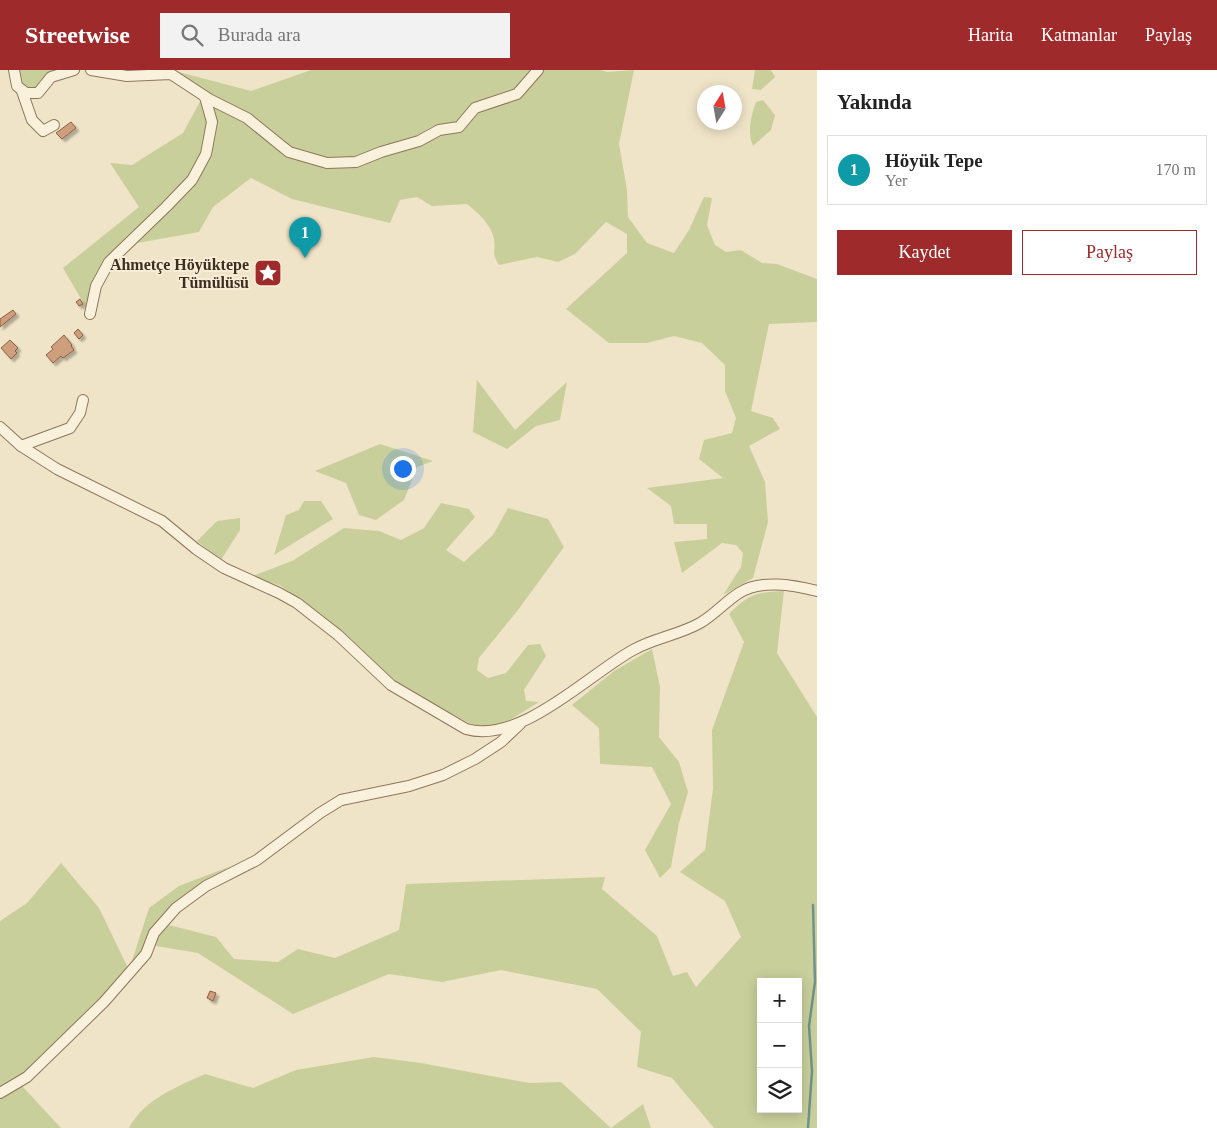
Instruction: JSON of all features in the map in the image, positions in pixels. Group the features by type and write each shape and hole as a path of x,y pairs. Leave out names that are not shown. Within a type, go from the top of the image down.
{"street":[{"path":"14,70 17,86 26,93 38,93 51,77 74,70"},
{"path":"91,70 127,76 171,74 205,97 247,118 289,152 327,163 356,162 381,152 419,141 439,130 459,127 474,108 517,94 538,70"},
{"path":"22,90 32,120 43,131 54,125"},
{"path":"90,314 96,286 109,262 166,208 192,180 206,154 212,122 205,97"},
{"path":"21,446 70,428 80,413 83,400"},
{"path":"0,427 21,446 57,469 162,521 196,550 224,568 280,593 296,603 338,635 391,685 466,729 477,732 501,729 554,704 632,650 699,623 745,590 763,585 777,585 817,591"},
{"path":"0,1093 27,1077 104,1002 127,978 146,954 154,933 176,908 206,886 257,860 320,813 341,800 409,786 443,775 475,759 501,742 523,720"}],"green space":[{"path":"17,70 62,70 36,88 28,90 19,85"},
{"path":"311,70 533,70 513,91 457,122 433,126 409,140 353,158 323,158 291,149 175,71 251,91"},
{"path":"543,70 600,70 607,72 634,70 619,144 627,190 628,217 647,243 674,253 689,230 704,197 712,198 707,225 715,245 726,252 741,250 762,263 777,264 817,279 817,322 769,324 751,411 773,418 780,429 749,446 765,482 768,522 753,578 723,595 741,567 743,553 736,545 722,543 682,573 674,542 707,539 707,524 674,524 671,506 647,488 723,478 699,459 704,440 732,433 736,418 725,391 725,365 702,343 674,336 647,343 609,343 566,309 627,253 627,234 606,222 575,254 558,262 537,257 499,265 495,258 494,239 490,228 480,215 467,204 432,206 417,197 400,200 390,223 292,199 251,178 213,207 199,232 132,244 195,181 211,105 244,120 288,157 328,167 422,145 477,110 521,96"},
{"path":"755,70 771,70 775,77 761,90 752,89"},
{"path":"202,98 208,122 203,153 189,178 107,258 87,309 63,268 139,207 110,163 132,165 183,133"},
{"path":"763,100 775,115 771,130 753,146 750,135 751,118 756,102"},
{"path":"477,380 515,430 567,382 560,420 536,426 507,449 473,432"},
{"path":"380,444 433,461 417,467 404,500 376,520 359,515 346,483 315,471"},
{"path":"304,501 321,501 333,519 274,555 286,515 299,510"},
{"path":"441,503 469,509 475,517 446,550 464,562 493,535 508,508 548,519 564,547 518,610 479,658 477,670 488,678 506,673 528,645 540,644 546,656 524,690 526,701 539,702 510,720 488,728 469,723 393,681 321,614 281,586 253,576 292,561 344,528 379,531 401,540 424,528"},
{"path":"240,518 240,530 221,560 197,541 217,521"},
{"path":"784,591 777,653 817,717 817,1128 714,1128 672,1078 637,1067 641,1032 597,989 501,970 442,982 389,974 293,1014 198,953 156,946 158,935 169,925 216,937 234,959 278,962 298,949 335,958 399,930 406,884 605,877 602,889 657,936 673,976 687,972 696,987 741,937 725,901 680,872 705,850 713,789 712,730 744,642 729,614 742,602 760,593"},
{"path":"652,649 660,687 659,737 679,762 688,792 679,823 671,867 660,878 645,850 671,804 652,767 600,764 599,728 572,705 614,671"},
{"path":"61,863 99,908 129,970 23,1073 0,1088 0,921 27,903"},
{"path":"231,866 199,884 171,906 151,932 144,952 129,970 149,908 179,886"},
{"path":"374,1057 421,1063 529,1083 561,1082 611,1128 129,1128 135,1118 152,1102 173,1089 205,1074 253,1088 296,1070"},
{"path":"22,1086 61,1128 0,1128 0,1097"},
{"path":"643,1104 651,1128 611,1128"}],"building":[{"path":"71,122 76,128 62,139 56,133"},
{"path":"80,299 83,304 79,306 76,302"},
{"path":"13,310 16,314 0,327 0,319"},
{"path":"78,329 83,335 79,339 74,333"},
{"path":"64,335 74,350 63,358 61,356 53,363 46,355 53,349 51,347"},
{"path":"10,340 18,348 15,351 17,353 11,359 1,348"},
{"path":"210,991 216,993 213,1001 207,998"}],"waterway":[{"path":"808,1128 812,1071 809,1026 815,982 813,905"}],"place":[{"name":"Höyük Tepe","path":"305,258"},
{"name":"Ahmetçe Höyüktepe Tümülüsü","path":"268,273"}]}
